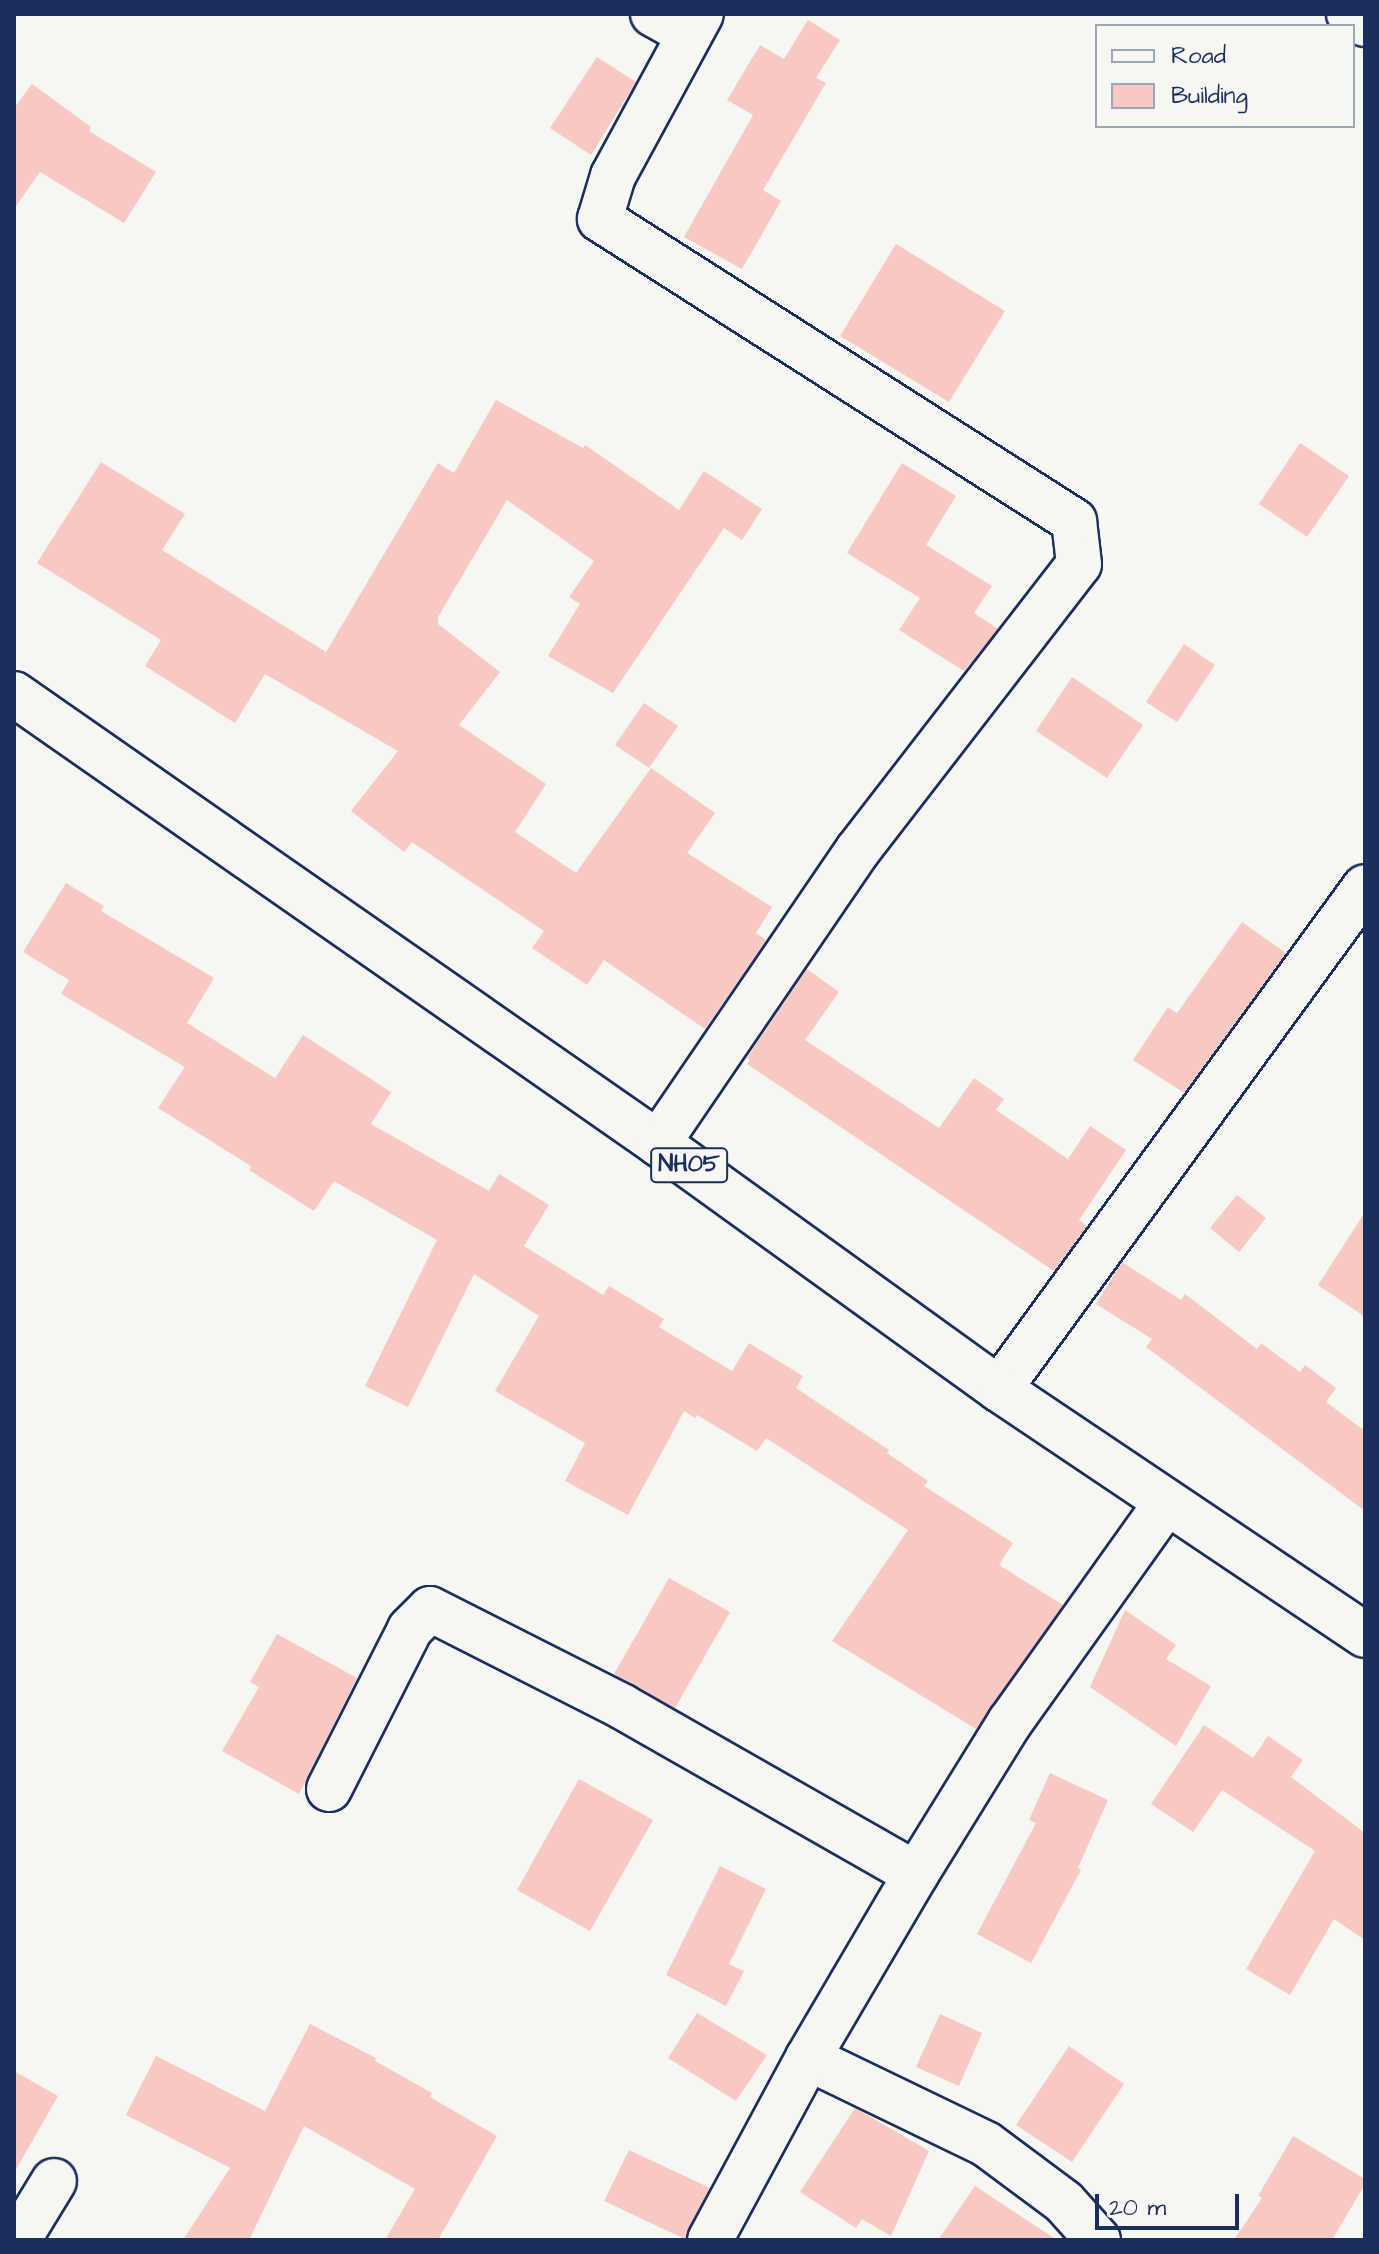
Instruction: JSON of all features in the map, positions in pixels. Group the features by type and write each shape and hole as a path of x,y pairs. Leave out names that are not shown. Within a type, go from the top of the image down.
{"street":[{"path":"1349,14 1365,24"},
{"path":"658,1143 858,850 1079,564 1074,521 600,219 613,176 681,21"},
{"name":"NH05","path":"14,694 658,1143 999,1389 1365,1635"},
{"path":"999,1389 1365,887"},
{"path":"710,2240 808,2058 1010,1722 1166,1503"},
{"path":"329,1789 410,1629 430,1609 623,1707 916,1874"},
{"path":"808,2058 986,2144 1064,2202 1098,2240"},
{"path":"18,2240 54,2181"}],"building":[{"path":"808,20 840,40 816,78 826,83 763,190 781,201 742,269 684,237 753,115 727,100 760,45 784,59"},
{"path":"597,57 636,82 591,155 550,128"},
{"path":"32,84 91,127 89,131 156,172 124,223 40,172 14,209 14,108"},
{"path":"896,244 1005,311 949,402 840,336"},
{"path":"496,400 583,448 585,445 679,510 704,471 762,509 742,540 724,528 613,693 548,656 580,604 569,597 594,561 507,500 438,617 438,624 500,672 459,725 546,784 515,832 576,873 651,768 715,813 687,853 772,907 756,933 766,940 705,1029 604,960 587,985 532,948 544,931 412,842 404,852 351,811 398,751 265,674 235,723 145,666 161,640 37,563 101,462 185,514 162,550 326,652 438,463 454,473"},
{"path":"1300,443 1349,476 1307,537 1259,504"},
{"path":"902,463 956,496 926,545 992,586 974,613 998,629 964,671 899,630 920,598 847,553"},
{"path":"1184,644 1215,665 1177,722 1146,702"},
{"path":"1072,677 1143,725 1107,778 1036,731"},
{"path":"644,703 678,726 649,768 615,745"},
{"path":"66,883 104,906 101,911 214,978 187,1023 275,1078 303,1035 391,1092 371,1124 489,1191 499,1174 549,1205 524,1246 603,1295 609,1286 664,1319 659,1327 732,1371 749,1343 803,1376 796,1388 889,1450 887,1453 928,1481 924,1486 1013,1543 999,1565 1063,1605 976,1729 832,1641 908,1530 766,1438 757,1451 697,1415 695,1418 684,1411 628,1515 565,1481 585,1443 495,1391 539,1316 474,1274 408,1407 365,1386 437,1240 334,1181 314,1211 249,1170 251,1166 158,1108 185,1067 61,994 69,980 23,952"},
{"path":"1242,922 1286,953 1184,1093 1133,1060 1168,1007 1177,1013"},
{"path":"807,969 839,992 805,1040 939,1128 974,1078 1004,1099 996,1110 1068,1159 1090,1126 1126,1150 1079,1220 1087,1226 1054,1271 747,1064 750,1060 747,1058"},
{"path":"1237,1195 1266,1218 1239,1252 1210,1228"},
{"path":"1365,1212 1365,1317 1318,1285"},
{"path":"1122,1262 1181,1300 1185,1294 1257,1349 1261,1343 1300,1372 1305,1365 1336,1388 1326,1402 1365,1431 1365,1511 1146,1347 1152,1339 1096,1304"},
{"path":"669,1578 730,1612 675,1708 614,1674"},
{"path":"1125,1610 1176,1645 1166,1659 1211,1686 1176,1746 1090,1687"},
{"path":"277,1634 357,1678 299,1794 222,1751 259,1687 250,1682"},
{"path":"1204,1725 1253,1758 1268,1736 1303,1760 1291,1777 1365,1833 1365,1940 1334,1919 1290,1995 1246,1969 1315,1851 1222,1790 1193,1832 1151,1804"},
{"path":"1050,1773 1108,1800 1078,1868 1081,1870 1031,1963 977,1934 1036,1823 1029,1820"},
{"path":"579,1779 653,1820 590,1931 517,1890"},
{"path":"720,1866 766,1889 729,1964 744,1971 726,2006 666,1975"},
{"path":"697,2013 767,2055 736,2101 668,2058"},
{"path":"940,2014 982,2033 959,2086 916,2067"},
{"path":"310,2024 376,2058 375,2061 432,2093 430,2097 497,2136 438,2240 385,2240 415,2189 304,2126 249,2240 183,2240 230,2168 126,2115 156,2056 265,2111"},
{"path":"1069,2046 1124,2084 1072,2162 1016,2125"},
{"path":"14,2071 58,2096 14,2173"},
{"path":"855,2108 929,2151 891,2236 862,2219 856,2228 800,2192"},
{"path":"1293,2136 1365,2179 1365,2184 1332,2240 1234,2240 1262,2198 1258,2196"},
{"path":"629,2150 710,2188 685,2239 604,2201"},
{"path":"975,2186 1057,2240 938,2240"}]}
